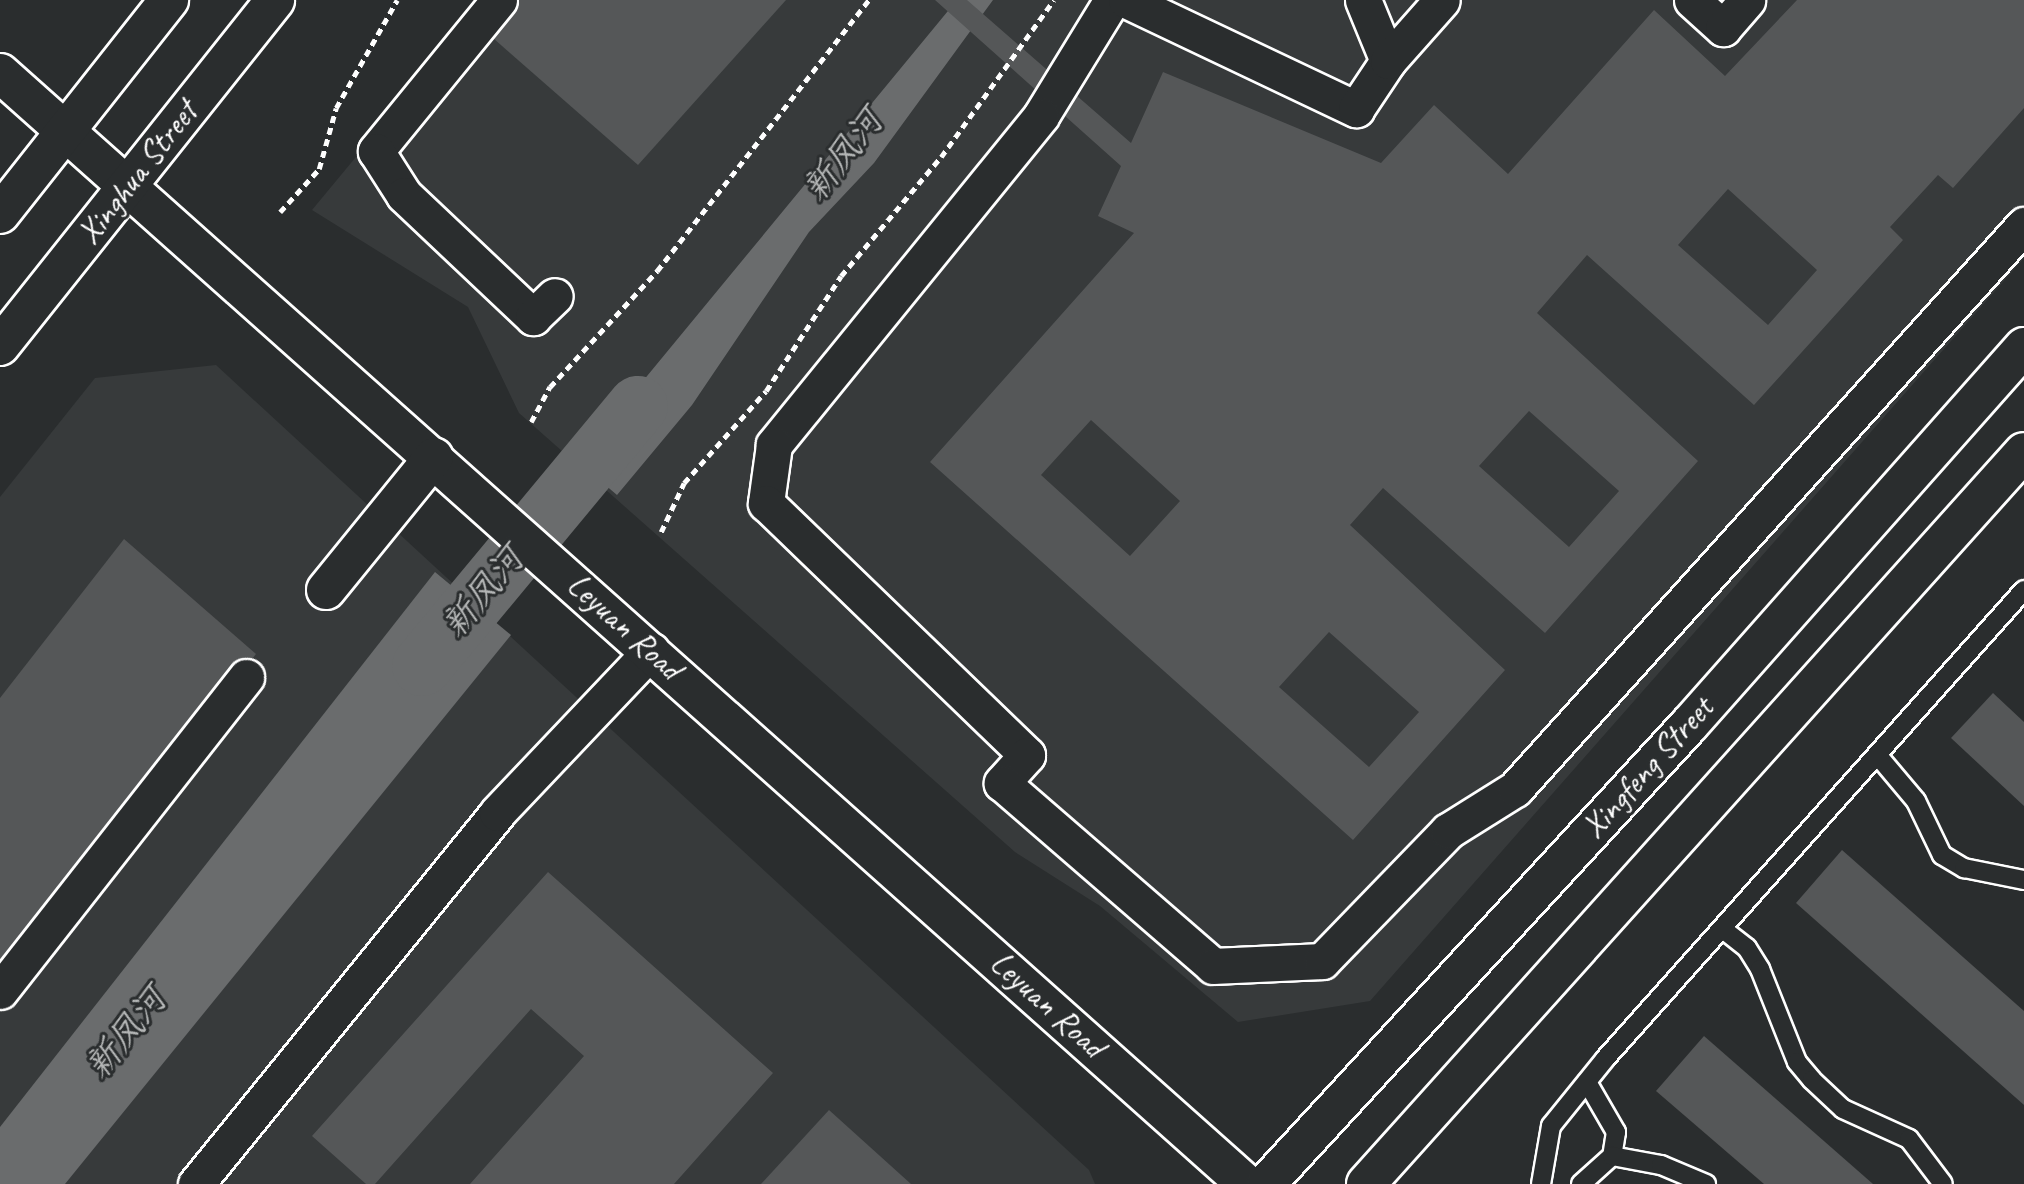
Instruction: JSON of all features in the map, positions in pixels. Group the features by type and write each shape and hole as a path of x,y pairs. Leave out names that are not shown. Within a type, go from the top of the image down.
{"main road":[{"path":"0,214 169,0"},
{"name":"Xinghua Street","path":"0,346 275,0"},
{"name":"Leyuan Road","path":"0,73 129,185 1246,1184"},
{"name":"Xingfeng Street","path":"1266,1184 1689,726 2024,347"},
{"path":"1366,1184 2024,452"},
{"path":"326,590 434,457"}],"street":[{"path":"499,0 376,152 404,195 533,317 555,296"},
{"path":"1112,0 1041,116 774,445 766,503 1027,755 1002,783 1213,966 1322,961 1448,831 1515,789 2024,225"},
{"path":"1126,0 1356,109 1388,61 1442,0"},
{"path":"1363,0 1388,61"},
{"path":"1692,0 1723,28 1747,0"},
{"path":"196,1184 497,813 651,651"},
{"path":"0,991 246,677"}],"lane":[{"path":"1541,1184 1551,1126 1587,1082 1879,757 2024,590"},
{"path":"1879,757 1916,802 1942,855 1964,868 2024,880"},
{"path":"1724,930 1747,948 1760,969 1797,1062 1812,1080 1843,1109 1909,1139 1943,1184"},
{"path":"1581,1184 1612,1156 1616,1132 1587,1082"},
{"path":"1612,1156 1661,1165 1706,1184"}],"path":[{"path":"280,212 319,169 336,108 397,0"},
{"path":"531,422 550,387 657,271 869,0"},
{"path":"661,532 684,483 766,391 841,276 941,157 1054,0"}],"shaded area":[{"path":"486,0 2024,0 2024,258 1370,1001 1238,1022 1100,906 1015,852 519,413 468,307 312,210"},
{"path":"216,365 1089,1170 1095,1184 0,1184 0,497 95,378"}],"water":[{"path":"957,0 993,0 874,163 809,232 692,405 617,495 577,461"},
{"path":"435,572 511,635 65,1184 0,1184 0,1127"}],"building":[{"path":"515,0 786,0 638,165 485,31"},
{"path":"935,0 967,0 1131,143 1163,72 1381,163 1434,105 1508,174 1654,10 1725,76 1797,0 2024,0 2024,108 1953,188 1938,175 1890,227 1903,240 1754,405 1587,255 1537,313 1698,461 1545,633 1383,488 1350,525 1505,670 1353,840 930,462 1134,233 1098,216 1121,166","holes":["1728,189 1817,270 1768,325 1678,245","1529,411 1619,491 1569,547 1479,466","1091,420 1180,501 1130,556 1041,475","1329,632 1419,712 1369,767 1279,687"]},
{"path":"124,539 256,654 0,977 0,698"},
{"path":"1993,693 2024,722 2024,806 1951,738"},
{"path":"1842,850 2024,1011 2024,1105 1796,903"},
{"path":"548,872 773,1073 674,1184 470,1184 584,1056 531,1009 375,1184 366,1184 312,1136"},
{"path":"1704,1036 1873,1184 1764,1184 1656,1091"},
{"path":"829,1110 911,1184 761,1184"}],"waterway":[{"name":"新凤河","path":"422,666 638,406"}]}
